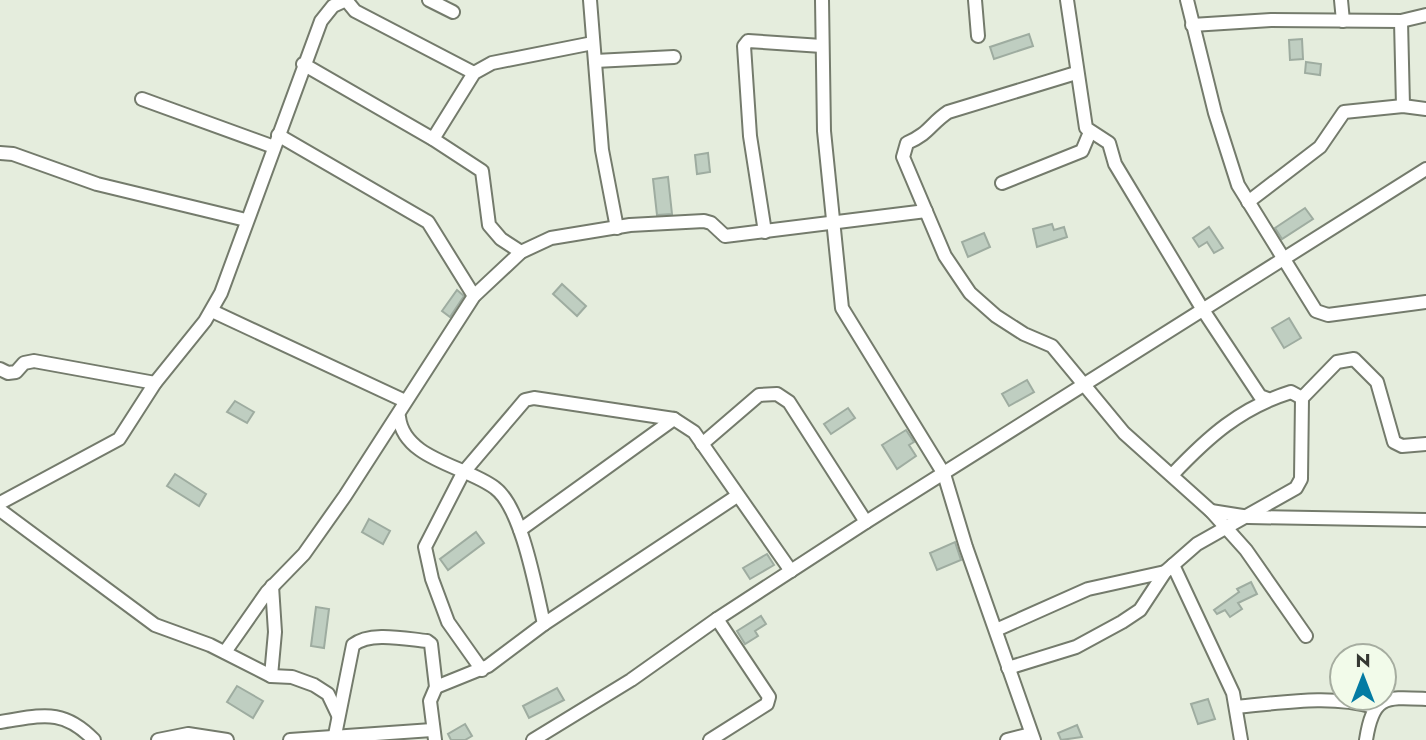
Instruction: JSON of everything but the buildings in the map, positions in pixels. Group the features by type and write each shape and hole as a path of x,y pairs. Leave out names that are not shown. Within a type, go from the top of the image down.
{"street":[{"path":"0,503 119,439 155,383 212,312 303,64 321,21 333,6 346,0 355,11 474,73"},
{"path":"429,0 453,12"},
{"path":"590,0 602,149 617,228"},
{"path":"822,0 824,131 842,308 944,474 1033,737 1007,740"},
{"path":"975,0 978,36"},
{"path":"1067,0 1085,123 1090,131 1109,143 1115,164 1203,310 1260,397 1268,399"},
{"path":"1187,0 1214,113 1238,185 1316,312 1328,315 1426,302"},
{"path":"1341,0 1343,21"},
{"path":"1192,25 1271,20 1401,21 1426,15"},
{"path":"1401,21 1403,106"},
{"path":"765,232 750,136 744,46 748,41 822,46"},
{"path":"433,139 474,73 503,59 593,43"},
{"path":"595,61 674,57"},
{"path":"303,64 433,139 482,171 489,225 501,239 521,252"},
{"path":"1076,73 948,112 938,119 928,133 907,143 903,157 945,256 970,293 1014,328 1052,346 1124,433 1211,511 1245,550 1306,636"},
{"path":"142,99 276,141 428,222 474,296"},
{"path":"1248,202 1320,147 1344,112 1403,106 1426,109"},
{"path":"1002,183 1082,151 1090,131"},
{"path":"0,153 13,154 97,184 246,220"},
{"path":"536,739 631,680 717,619 866,522 1426,169"},
{"path":"225,652 272,586 304,554 399,417 405,401 474,296 521,252 551,238 617,228 705,221 725,236 926,211"},
{"path":"212,312 405,401"},
{"path":"1008,668 1076,647 1122,622 1140,610 1169,569 1197,544 1249,517 1296,488 1301,479 1302,398 1337,362 1354,359 1377,382 1394,442 1402,446 1426,444"},
{"path":"0,369 8,373 16,372 24,363 34,361 155,383"},
{"path":"1172,475 1202,442 1268,399 1291,392 1302,398"},
{"path":"702,444 760,395 776,394 789,402 866,522"},
{"path":"482,670 448,622 432,579 425,547 463,473 525,400 534,398 674,419 694,432 791,571"},
{"path":"399,417 400,428 407,437 463,473 498,489 508,500 520,530 544,624"},
{"path":"520,530 674,419"},
{"path":"436,687 482,670 544,624 737,496"},
{"path":"0,510 155,625 225,652 271,676 292,677 322,690 338,715"},
{"path":"1211,511 1249,517 1426,520"},
{"path":"996,630 1088,589 1169,569"},
{"path":"1169,569 1233,693 1241,740"},
{"path":"271,676 275,632 272,586"},
{"path":"710,740 767,704 769,697 717,619"},
{"path":"290,740 335,735 433,735 430,701 436,687 432,651 427,641 360,640 350,653 335,735"},
{"path":"1398,697 1426,699"},
{"path":"1236,707 1328,702"},
{"path":"1366,740 1373,712"},
{"path":"0,722 48,715 67,718 94,740"},
{"path":"158,740 188,734 227,740"}]}
